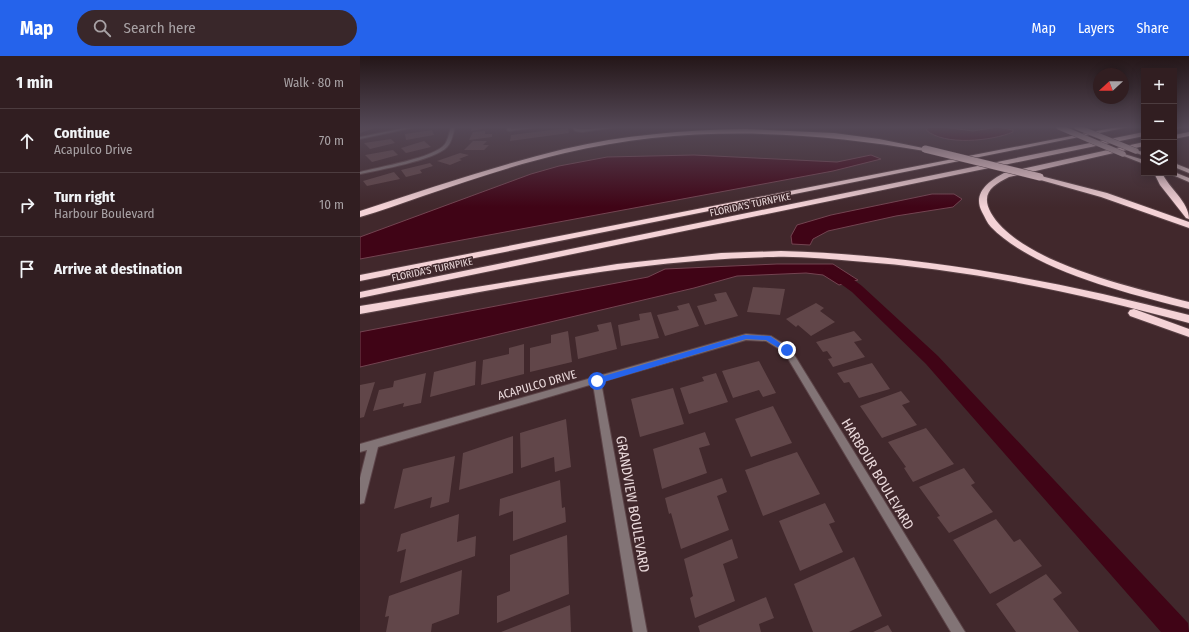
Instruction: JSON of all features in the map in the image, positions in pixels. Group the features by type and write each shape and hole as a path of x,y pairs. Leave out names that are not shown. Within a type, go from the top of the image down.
{"highway":[{"path":"360,214 528,161 557,154"},
{"path":"946,154 1040,176 1189,225"},
{"name":"FLORIDA'S TURNPIKE","path":"360,278 988,154"},
{"name":"FLORIDA'S TURNPIKE","path":"360,296 1048,154"},
{"path":"1100,154 1007,175 987,187 984,192 983,204 990,220 996,227 1018,244 1042,257 1087,275 1189,306"},
{"path":"1160,176 1163,183 1189,216"},
{"path":"360,310 607,268 710,257 775,254 913,262 989,273 1050,285 1189,319"},
{"path":"868,259 1048,291 1142,316 1189,333"}],"main road":[{"path":"1123,154 1141,161"},
{"path":"1177,167 1189,171"},
{"path":"1177,175 1189,180"}],"street":[{"path":"360,173 433,154"},
{"name":"ACAPULCO DRIVE","path":"360,448 746,337 768,338"},
{"name":"HARBOUR BOULEVARD","path":"768,338 787,350 958,632"},
{"name":"GRANDVIEW BOULEVARD","path":"597,381 640,632"},
{"path":"360,498 374,444"}],"shaded area":[{"path":"694,155 837,162 871,155 881,159 833,171 360,259 360,237 531,174 559,166 607,157"},
{"path":"932,194 954,194 962,199 953,207 896,216 828,231 813,239 810,245 792,244 791,236 797,225 831,215"},
{"path":"777,264 833,264 858,280 839,285 823,275 806,273 737,276 694,288 360,367 360,332 648,277 665,269"}],"building":[{"path":"397,154 398,155 372,162 365,155"},
{"path":"457,154 469,155 450,165 437,161"},
{"path":"430,163 433,166 420,170 422,173 406,177 401,170"},
{"path":"394,172 400,179 367,186 363,181"},
{"path":"753,287 785,289 780,315 747,312"},
{"path":"726,292 738,316 705,325 697,306 717,301 714,294"},
{"path":"689,303 699,326 665,336 657,315 679,310 677,306"},
{"path":"816,303 824,308 820,311 835,322 811,336 798,325 796,327 786,319"},
{"path":"651,312 659,338 621,346 618,325 640,320 639,314"},
{"path":"611,322 617,349 578,359 575,337 599,331 597,325"},
{"path":"568,331 572,362 530,372 530,348 551,343 551,335"},
{"path":"854,331 862,340 854,342 865,357 833,367 828,359 832,358 827,351 823,352 816,342"},
{"path":"524,344 524,374 481,385 483,360 509,354 509,348"},
{"path":"476,361 475,385 430,397 434,372"},
{"path":"759,361 776,393 763,397 759,390 733,398 722,371"},
{"path":"872,363 890,389 859,398 849,382 844,383 837,373"},
{"path":"426,373 421,403 403,407 404,403 373,411 379,390 393,387 394,381"},
{"path":"716,373 728,402 689,414 680,388 704,381 702,377"},
{"path":"375,382 364,417 360,418 360,385"},
{"path":"673,388 684,424 640,437 631,399"},
{"path":"901,391 910,402 902,405 917,425 882,438 860,406"},
{"path":"773,406 792,443 751,457 735,419"},
{"path":"566,419 571,467 555,472 554,457 521,468 520,433"},
{"path":"926,428 954,464 913,482 904,468 906,467 888,442"},
{"path":"705,432 710,445 699,448 707,473 662,489 653,449"},
{"path":"513,436 513,473 459,490 463,453"},
{"path":"797,452 820,494 763,516 745,470"},
{"path":"455,456 449,502 430,508 432,497 394,509 403,469"},
{"path":"964,468 975,483 971,485 993,512 949,533 937,517 940,516 919,487"},
{"path":"722,478 727,492 717,496 729,530 681,549 671,513 669,514 665,498"},
{"path":"560,480 562,508 565,507 566,522 513,541 513,511 499,516 500,499"},
{"path":"825,503 835,522 829,524 843,552 800,571 779,521"},
{"path":"459,514 457,542 476,536 475,556 400,583 406,549 397,552 401,534"},
{"path":"996,519 1014,542 1020,539 1042,566 990,594 953,540"},
{"path":"567,535 569,594 497,623 497,596 510,591 510,555"},
{"path":"732,539 738,558 723,564 735,601 695,618 690,598 693,596 684,559"},
{"path":"854,557 882,616 849,632 813,632 794,584"},
{"path":"462,570 459,614 432,624 431,632 386,632 389,616 385,617 389,596"},
{"path":"1046,574 1062,593 1053,599 1079,632 1016,632 996,604"},
{"path":"766,597 774,618 759,624 761,632 700,632 698,626"},
{"path":"570,605 571,632 501,632"},
{"path":"888,625 892,632 873,632"}],"waterway":[{"path":"830,271 837,274 857,289 932,360 1179,632"}],"route":[{"path":"597,381 746,337 768,338 787,350"}]}
